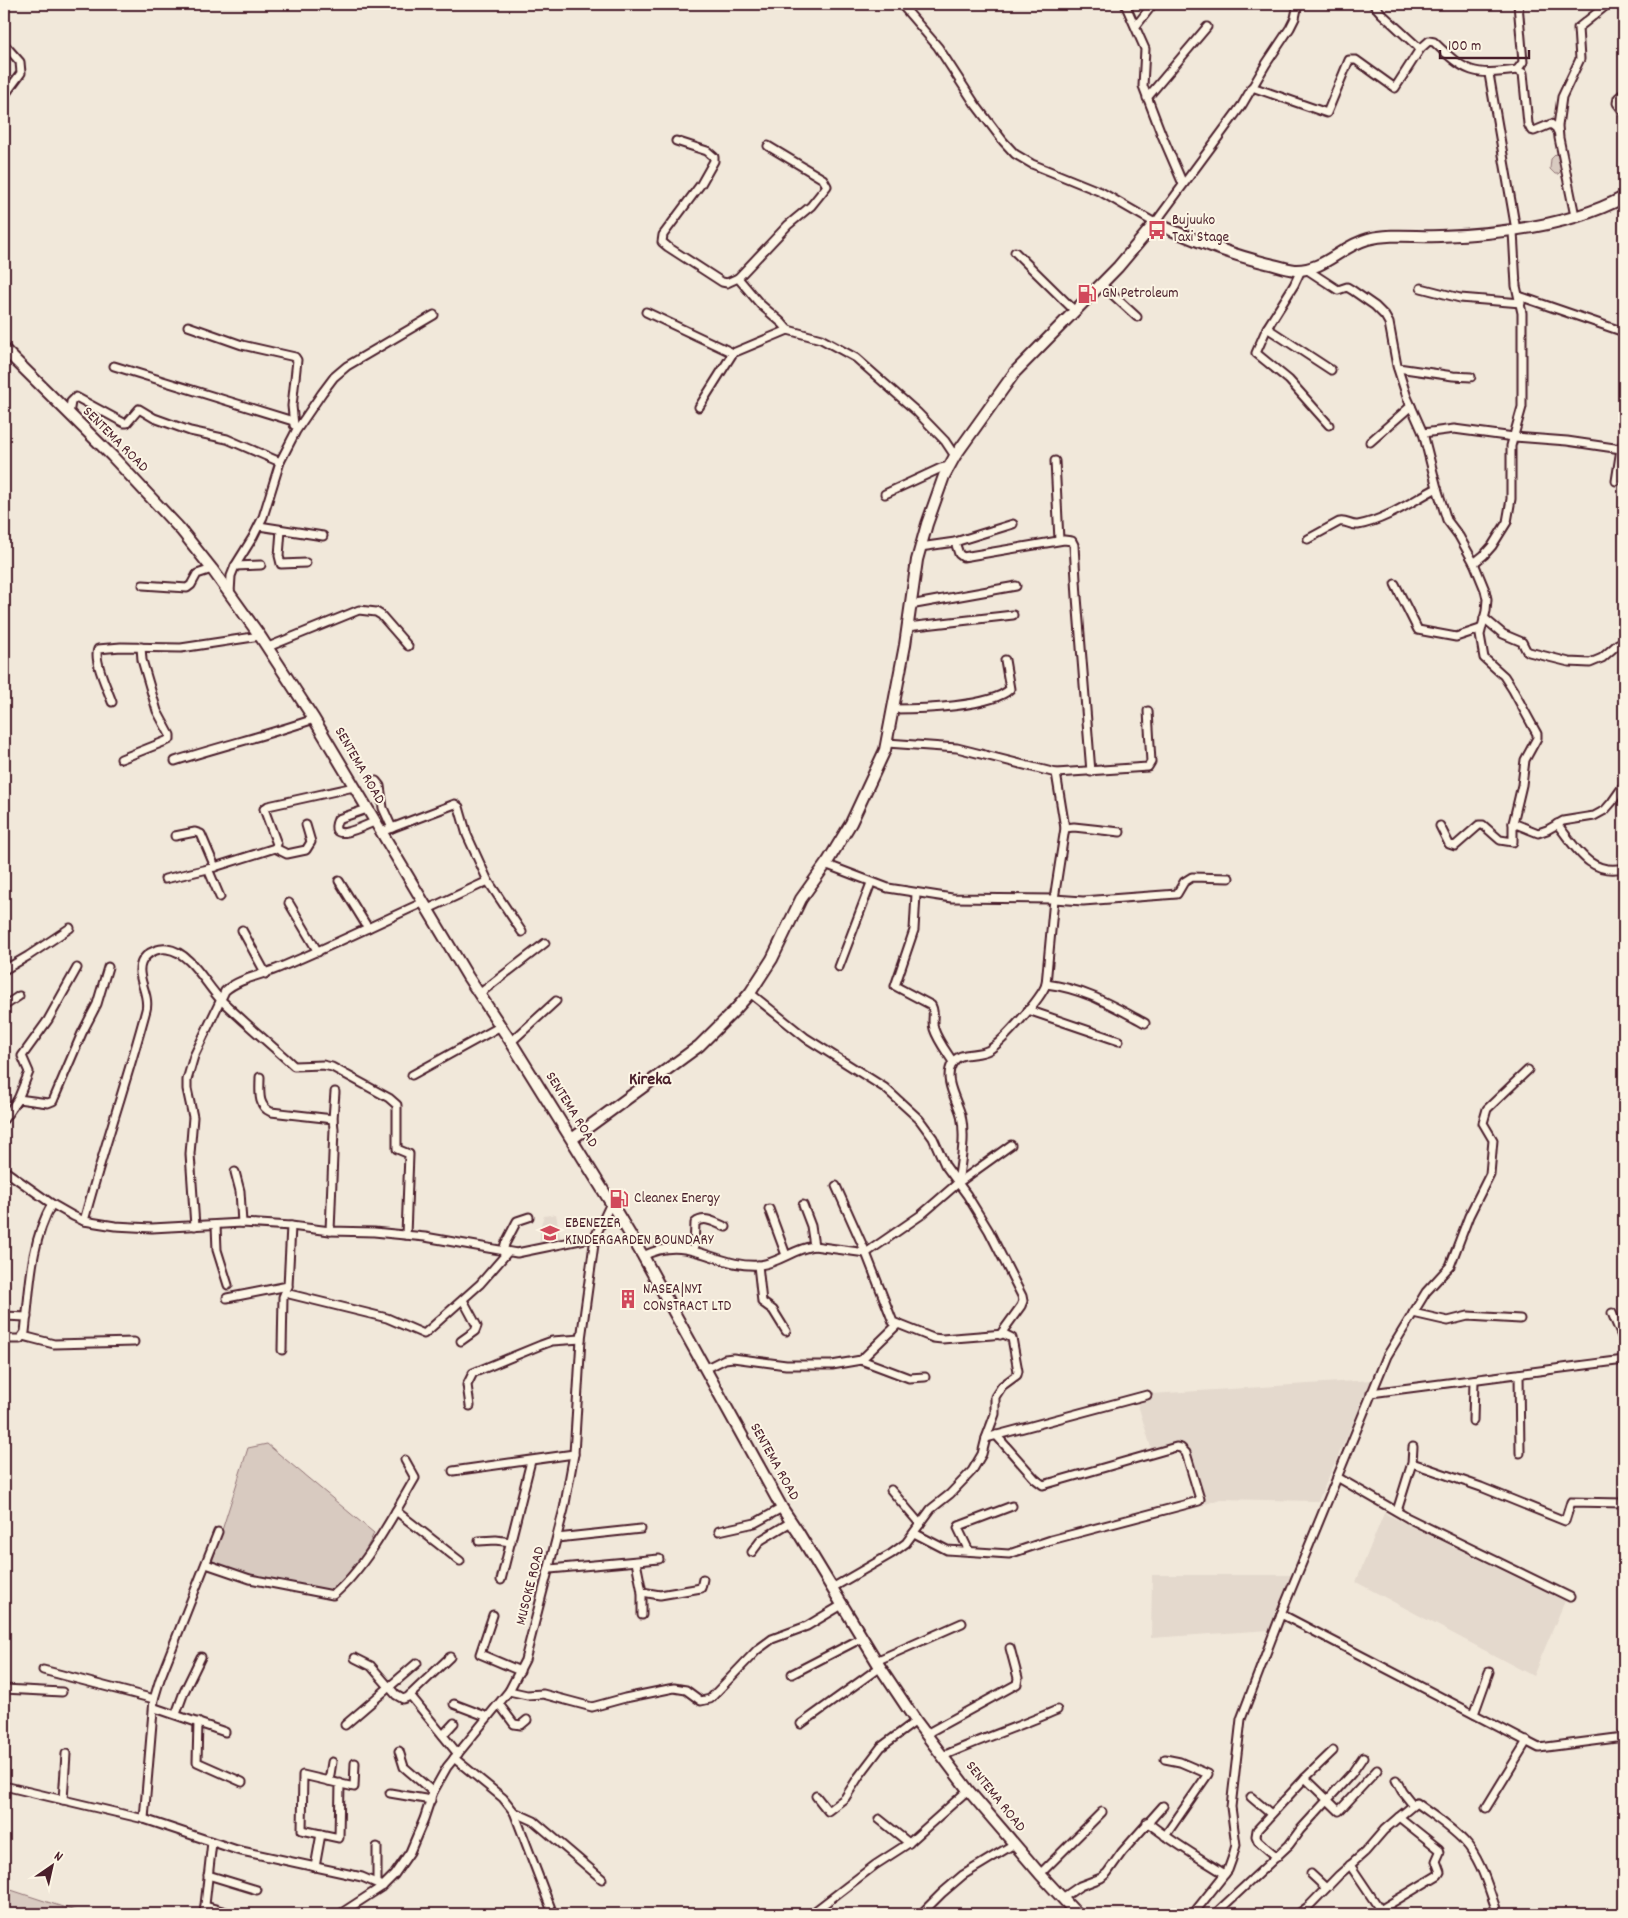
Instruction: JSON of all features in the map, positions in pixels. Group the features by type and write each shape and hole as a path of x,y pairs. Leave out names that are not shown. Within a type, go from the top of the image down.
{"main road":[{"path":"572,1139 698,1046 717,1030 750,993 780,945 801,899 850,823 883,756 894,709 920,547 938,491 955,456 1015,372 1131,253 1155,223 1186,237 1247,258 1293,270 1304,270 1322,264 1344,250 1369,238 1515,231 1575,216 1610,205 1624,197"},
{"name":"SENTEMA ROAD","path":"4,349 138,484 180,530 212,569 268,647 314,719 374,822 479,994 612,1203 782,1508 878,1664 916,1721 968,1790 1077,1914"}],"street":[{"path":"901,4 938,47 975,104 1015,154 1032,164 1101,192 1155,223 1231,123 1266,64 1284,40 1295,18 1299,4"},
{"path":"1125,4 1136,26 1144,49 1142,80 1147,98 1183,184"},
{"path":"1136,26 1153,4"},
{"path":"1373,4 1420,49"},
{"path":"1517,70 1523,62 1518,4"},
{"path":"1575,216 1559,134 1560,104 1581,55 1578,28 1608,4"},
{"path":"1147,98 1207,27"},
{"path":"1252,87 1327,113 1349,60 1356,60 1395,88 1420,49 1426,42 1434,42 1465,68 1489,74 1517,70 1523,73 1528,124 1531,130 1534,131 1551,124 1559,134"},
{"path":"4,44 20,62 21,73 4,96"},
{"path":"1474,563 1492,546 1507,522 1511,499 1511,456 1522,407 1520,299 1516,286 1515,231 1489,74"},
{"path":"1624,93 1618,98 1617,103 1624,112"},
{"path":"676,141 707,152 714,157 714,161 702,184 663,235 662,242 722,282 727,283 738,278 788,225 811,206 827,186 823,179 768,146"},
{"path":"1015,252 1075,311"},
{"path":"1329,425 1289,380 1256,354 1267,328 1304,270 1338,290 1347,287 1385,316 1389,324 1398,368 1411,406 1423,433 1447,520 1459,536 1474,563 1487,599 1484,618 1480,628 1484,658 1504,676 1526,712 1538,738 1525,760 1522,785 1513,824 1513,842 1500,840 1483,825 1479,825 1455,846 1449,844 1440,826"},
{"path":"738,278 760,304 788,330 821,339 856,358 917,412 945,442 955,456"},
{"path":"1100,284 1137,317"},
{"path":"1421,288 1460,298 1520,299 1624,332"},
{"path":"646,312 733,353"},
{"path":"230,593 231,576 234,566 259,526 280,462 296,431 334,378 347,366 434,314"},
{"path":"188,326 242,345 295,357 297,360 292,406 296,431"},
{"path":"1267,328 1331,370"},
{"path":"699,407 733,353 788,330"},
{"path":"114,366 293,421"},
{"path":"1398,368 1471,377"},
{"path":"68,414 71,402 76,397 124,423 127,423 136,411 140,409 154,418 190,431 227,439 280,462"},
{"path":"1370,442 1411,406"},
{"path":"1423,433 1454,429 1514,437 1567,441 1623,450"},
{"path":"1616,481 1624,440"},
{"path":"1055,461 1059,540"},
{"path":"885,494 950,466"},
{"path":"1308,539 1339,522 1343,521 1356,525 1378,519 1437,488"},
{"path":"920,547 956,542 1013,524"},
{"path":"259,526 323,536"},
{"path":"280,530 280,563 284,565 306,563"},
{"path":"956,542 960,554 963,556 1059,540 1069,540 1074,545 1091,772"},
{"path":"234,566 261,565"},
{"path":"143,585 187,588 191,585 196,574 212,569"},
{"path":"1395,584 1416,628 1421,632 1456,636 1480,628"},
{"path":"910,605 1016,586"},
{"path":"268,647 359,610 376,612 381,615 408,646"},
{"path":"907,627 1014,615"},
{"path":"1484,618 1503,634 1522,642 1529,652 1569,662 1596,661 1624,641"},
{"path":"112,702 97,661 96,652 98,649 103,647 181,648 260,636"},
{"path":"121,759 170,739 170,735 158,711 142,660 141,647"},
{"path":"894,709 942,707 975,702 1005,693 1010,689 1005,660"},
{"path":"887,743 957,748 1056,773 1148,767 1150,764 1148,711"},
{"path":"175,761 214,748 281,731 314,719"},
{"path":"958,1183 963,1126 950,1083 950,1066 963,1055 989,1050 1041,996 1046,984 1054,899 1065,828 1056,773"},
{"path":"376,780 380,786 383,808 392,828"},
{"path":"1513,824 1538,833 1569,819 1594,816 1604,810 1618,796 1624,785"},
{"path":"275,848 277,844 264,810 268,806 354,787"},
{"path":"380,832 454,804 459,807 467,835 488,881 522,932"},
{"path":"367,810 338,819 336,827 338,831 348,833 374,822"},
{"path":"1557,824 1585,860 1608,870 1624,868"},
{"path":"165,879 212,868 275,848 287,854 306,850 310,842 306,825"},
{"path":"1065,828 1074,827 1120,832"},
{"path":"176,836 195,832 201,834 220,898"},
{"path":"825,864 888,888 916,894 952,898 1083,901 1178,894 1184,882 1192,877 1229,878"},
{"path":"339,881 368,928"},
{"path":"195,1226 190,1154 193,1117 187,1089 188,1080 194,1056 225,991 231,986 266,974 318,952 368,928 488,881"},
{"path":"838,967 871,883"},
{"path":"916,894 914,930 895,986 923,999 933,1008 935,1031 953,1062"},
{"path":"289,903 318,952"},
{"path":"4,970 70,928"},
{"path":"242,930 266,974"},
{"path":"479,994 545,943"},
{"path":"84,1221 99,1166 131,1066 147,1006 140,969 143,959 150,952 164,949 179,954 191,964 220,999 294,1066 328,1066 389,1098 397,1105 397,1150 409,1154 406,1235"},
{"path":"18,1099 48,1103 53,1101 82,1033 97,1004 108,967"},
{"path":"4,1119 18,1099 29,1072 29,1068 22,1056 48,1020 77,968"},
{"path":"1046,984 1080,991 1104,1001 1145,1023"},
{"path":"750,993 806,1038 885,1088 925,1126 945,1165 989,1231 1022,1296 1021,1306 1000,1335"},
{"path":"4,1006 19,996"},
{"path":"511,1042 556,1001"},
{"path":"1028,1010 1119,1041"},
{"path":"412,1075 500,1026"},
{"path":"1193,1914 1225,1874 1232,1859 1236,1845 1232,1807 1241,1719 1281,1614 1387,1356 1426,1292 1450,1266 1468,1216 1490,1174 1494,1140 1483,1123 1487,1109 1528,1070"},
{"path":"260,1077 261,1104 265,1109 271,1112 333,1119"},
{"path":"330,1231 334,1092"},
{"path":"643,1256 656,1250 694,1250 732,1262 758,1265 806,1247 814,1246 866,1253 934,1205 958,1183 1010,1145"},
{"path":"4,1170 52,1204 84,1221 115,1226 152,1228 242,1222 330,1231 406,1235 449,1240 505,1252 526,1252 596,1237"},
{"path":"234,1172 240,1191 242,1222"},
{"path":"832,1588 891,1554 906,1543 932,1509 972,1471 982,1454 995,1414 995,1397 1002,1386 1017,1375 1018,1371 1012,1338 1008,1335 933,1338 896,1324 891,1320 866,1253 836,1186"},
{"name":"MUSOKE ROAD","path":"340,1914 394,1875 410,1852 432,1796 447,1767 509,1691 525,1660 564,1509 574,1454 581,1340 596,1237 612,1203"},
{"path":"4,1339 18,1340 23,1336 38,1236 43,1220 52,1204"},
{"path":"803,1205 811,1226 814,1246"},
{"path":"769,1209 786,1255"},
{"path":"227,1298 287,1289 387,1318 424,1334 487,1276 505,1252 505,1244 517,1221 529,1217"},
{"path":"694,1250 695,1223 704,1218 726,1226"},
{"path":"216,1225 218,1250 228,1284"},
{"path":"282,1350 283,1297 287,1289 291,1226"},
{"path":"758,1265 762,1302 773,1310 786,1331"},
{"path":"461,1342 477,1326 462,1300"},
{"path":"1413,1313 1448,1321 1468,1316 1520,1319"},
{"path":"1612,1313 1624,1341"},
{"path":"4,1316 27,1318"},
{"path":"861,1360 896,1324"},
{"path":"23,1336 54,1344 134,1342"},
{"path":"470,1406 467,1385 473,1372 552,1341 581,1340"},
{"path":"705,1369 725,1359 733,1358 786,1365 832,1365 861,1360 883,1370 909,1378 926,1377"},
{"path":"1371,1394 1624,1360"},
{"path":"1518,1374 1520,1453"},
{"path":"1473,1421 1474,1380"},
{"path":"986,1438 1147,1395"},
{"path":"914,1533 942,1548 1009,1554 1051,1540 1199,1501 1200,1499 1186,1453 1181,1448 1176,1447 1043,1485 1035,1479 996,1435"},
{"path":"1397,1511 1412,1463 1413,1447"},
{"path":"453,1472 574,1454"},
{"path":"206,1564 250,1579 332,1595 364,1560 416,1478 406,1460"},
{"path":"502,1580 531,1461"},
{"path":"1412,1463 1481,1487 1565,1521 1570,1502 1624,1503"},
{"path":"1336,1477 1397,1511 1570,1598"},
{"path":"891,1490 920,1524"},
{"path":"969,1551 958,1526 1012,1506"},
{"path":"719,1531 755,1523 782,1508"},
{"path":"396,1511 460,1561"},
{"path":"752,1552 761,1540 791,1522"},
{"path":"557,1538 641,1529"},
{"path":"144,1819 155,1708 154,1699 160,1679 218,1532"},
{"path":"479,1541 496,1540 511,1542"},
{"path":"550,1569 659,1559"},
{"path":"636,1562 642,1592 642,1615"},
{"path":"642,1592 660,1595 701,1588 703,1579"},
{"path":"509,1691 527,1695 543,1694 592,1707 674,1688 686,1690 698,1700 705,1701 710,1699 757,1650 772,1639 807,1626 842,1605"},
{"path":"1281,1614 1539,1748 1624,1737"},
{"path":"493,1615 480,1654 520,1671"},
{"path":"802,1724 878,1664 962,1622"},
{"path":"792,1674 862,1638"},
{"path":"926,1734 1017,1684 1018,1678 1010,1648"},
{"path":"176,1714 184,1692 201,1657"},
{"path":"355,1658 372,1666 400,1698 408,1697 450,1657"},
{"path":"345,1725 417,1663"},
{"path":"43,1670 154,1699"},
{"path":"1474,1714 1489,1672"},
{"path":"4,1689 62,1692"},
{"path":"410,1695 443,1735 456,1756 503,1798 514,1812 553,1914"},
{"path":"454,1704 488,1717"},
{"path":"499,1704 514,1724 520,1725 527,1720"},
{"path":"155,1708 225,1732"},
{"path":"943,1756 972,1742 1012,1729 1057,1710"},
{"path":"816,1796 828,1811 845,1798 858,1776 881,1747 916,1721"},
{"path":"198,1722 197,1762 242,1782"},
{"path":"443,1735 454,1723"},
{"path":"1486,1808 1527,1741"},
{"path":"399,1750 404,1767 432,1796"},
{"path":"1277,1857 1258,1841 1256,1836 1257,1830 1333,1751"},
{"path":"63,1800 66,1754"},
{"path":"1214,1914 1290,1845 1300,1830 1352,1773 1363,1757"},
{"path":"1165,1836 1208,1774 1180,1762 1166,1759"},
{"path":"330,1781 332,1762"},
{"path":"340,1783 339,1838 302,1830 303,1776 340,1783 354,1787 355,1763"},
{"path":"1305,1778 1338,1811 1377,1770"},
{"path":"1396,1780 1413,1805"},
{"path":"4,1786 144,1819 261,1856 362,1877 380,1885 377,1847"},
{"path":"816,1910 875,1865 909,1843 968,1790"},
{"path":"390,1793 432,1796"},
{"path":"1252,1797 1272,1814"},
{"path":"1298,1914 1309,1906 1365,1852 1384,1830 1416,1803 1453,1830 1466,1843 1478,1864 1498,1914"},
{"path":"1064,1898 1080,1886 1101,1878 1107,1873 1147,1822 1163,1806"},
{"path":"514,1812 534,1821 602,1879"},
{"path":"1040,1874 1102,1812"},
{"path":"1350,1865 1382,1912 1438,1876 1440,1872 1436,1861 1440,1852 1439,1849 1399,1818"},
{"path":"879,1819 909,1843"},
{"path":"1147,1822 1165,1836 1225,1874"},
{"path":"315,1867 321,1834"},
{"path":"204,1914 212,1842"},
{"path":"921,1914 963,1875 1014,1844"},
{"path":"1311,1874 1326,1888"},
{"path":"208,1875 256,1890"},
{"path":"205,1906 232,1914"}],"shaded area":[{"path":"1556,154 1560,154 1563,169 1558,174 1555,174 1550,169 1551,159"},
{"name":"EBENEZER KINDERGARDEN BOUNDARY","path":"556,1214 561,1241 539,1246 541,1224 544,1216"},
{"path":"1372,1380 1318,1501 1220,1499 1206,1504 1184,1444 1152,1451 1135,1395"},
{"path":"267,1444 374,1533 356,1564 331,1591 231,1570 212,1562 248,1448"},
{"path":"1384,1513 1565,1601 1533,1676 1356,1582"},
{"path":"1152,1575 1292,1575 1270,1630 1151,1638"},
{"path":"8,1889 84,1914 4,1914 4,1900"}],"waterway":[{"path":"1578,210 1594,205"},
{"path":"1537,221 1571,213"},
{"path":"1520,224 1532,222"}],"place":[{"name":"Bujuuko Taxi Stage","path":"1157,230"},
{"name":"GN Petroleum","path":"1087,294"},
{"name":"Cleanex Energy","path":"619,1199"},
{"name":"EBENEZER KINDERGARDEN BOUNDARY","path":"550,1233"},
{"name":"NASEA|NYI CONSTRACT LTD","path":"628,1299"}],"district":[{"name":"Kireka","path":"650,1080"}]}
